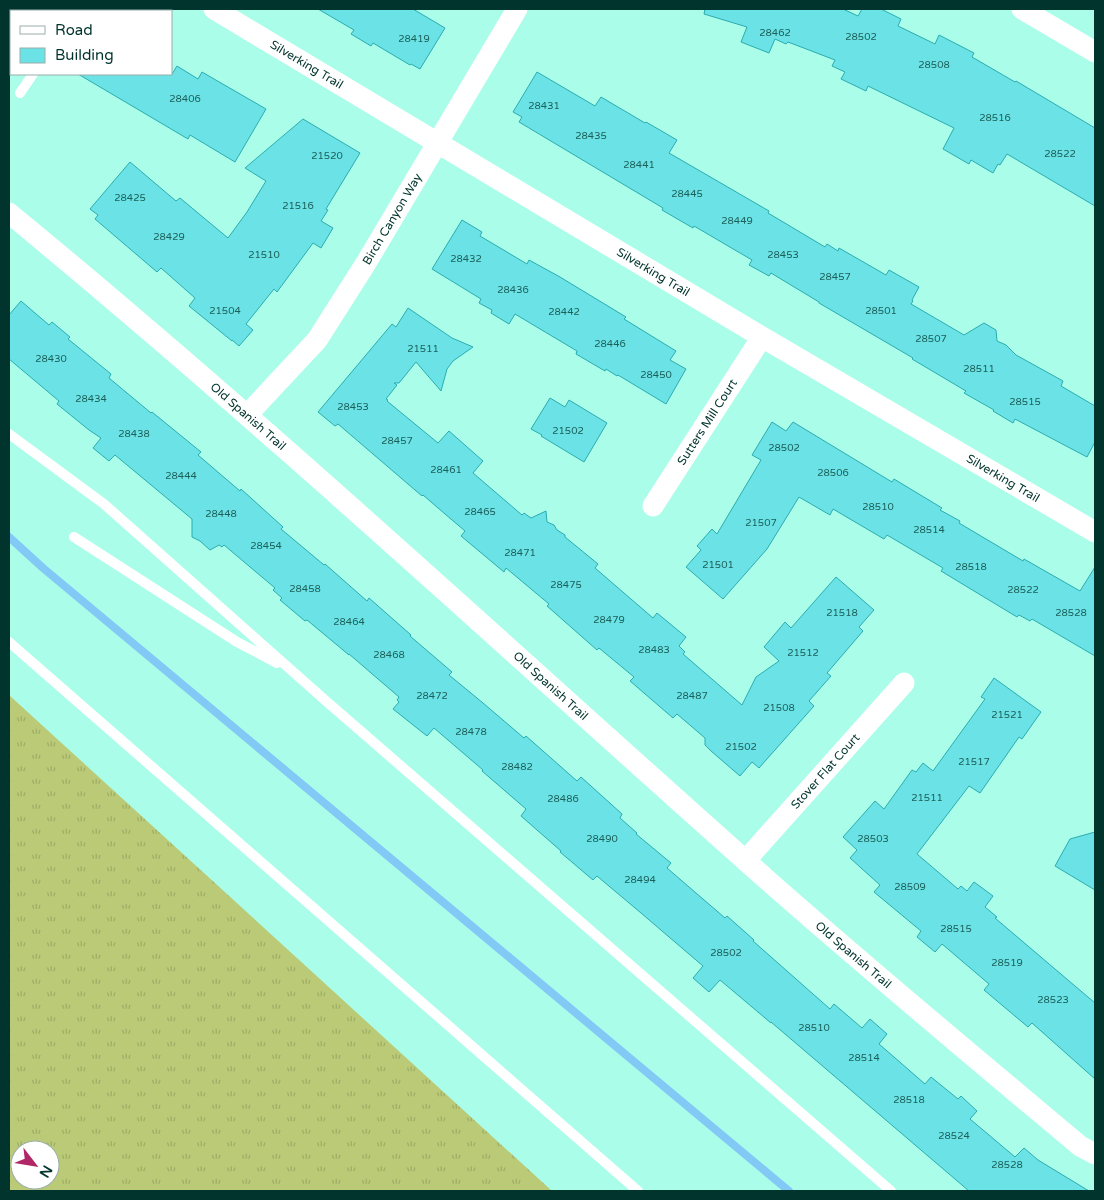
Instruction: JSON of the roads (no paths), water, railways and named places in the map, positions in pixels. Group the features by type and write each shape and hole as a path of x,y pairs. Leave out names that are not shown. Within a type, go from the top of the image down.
{"street":[{"name":"Silverking Trail","path":"214,9 762,337 1095,532"},
{"name":"Birch Canyon Way","path":"248,415 317,340 366,263 517,9"},
{"path":"1022,9 1095,52"},
{"name":"Old Spanish Trail","path":"9,213 248,415 746,860 960,1046 1057,1128 1080,1146 1095,1154"},
{"name":"Sutters Mill Court","path":"653,506 762,337"},
{"name":"Stover Flat Court","path":"746,860 904,683"}],"lane":[{"path":"20,93 32,75"},
{"path":"9,434 104,504 291,670 891,1191"},
{"path":"74,537 237,642 291,670"},
{"path":"9,642 638,1191"}],"waterway":[{"path":"9,537 43,568 789,1191"}]}
